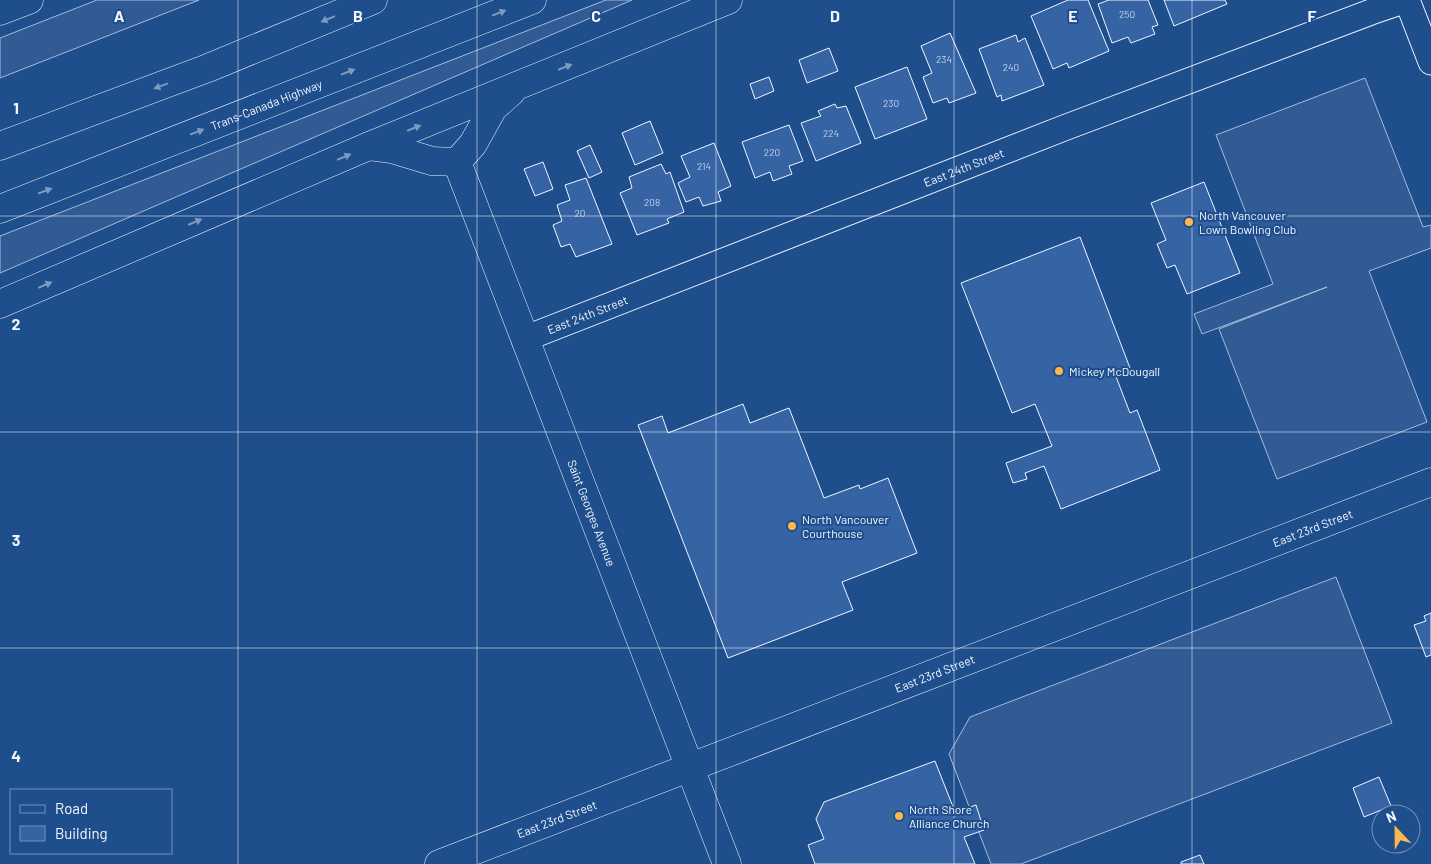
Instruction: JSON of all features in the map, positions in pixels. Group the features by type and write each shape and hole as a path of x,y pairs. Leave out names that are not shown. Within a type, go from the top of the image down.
{"main road":[{"path":"0,11 30,0"},
{"path":"0,146 208,68 373,0"},
{"name":"Trans-Canada Highway","path":"0,209 532,0"},
{"path":"0,304 369,146 728,0"},
{"path":"369,146 392,149 432,160 457,162 473,144 494,108 515,87"},
{"name":"Saint Georges Avenue","path":"457,162 727,864"},
{"name":"East 23rd Street","path":"439,864 1431,482"}],"street":[{"path":"1406,0 1431,62"},
{"name":"East 24th Street","path":"524,339 1064,128 1406,0"}],"shaded area":[{"path":"97,0 199,0 0,78 0,38"},
{"path":"606,0 632,0 0,273 0,236"},
{"path":"1365,78 1423,227 1431,225 1431,248 1369,271 1427,422 1277,479 1219,329 1327,287 1202,334 1194,314 1273,284 1216,135"},
{"path":"1336,577 1392,723 1021,864 991,864 949,754 970,717"}],"building":[{"path":"1068,0 1088,0 1109,51 1069,68 1067,63 1053,69 1031,16"},
{"path":"1109,0 1148,0 1158,25 1152,27 1155,34 1131,43 1128,37 1112,43 1098,4"},
{"path":"1164,0 1225,0 1227,4 1174,26"},
{"path":"950,33 976,93 949,103 947,98 933,103 923,77 932,73 921,46"},
{"path":"1016,35 1018,42 1025,38 1044,85 1002,101 1001,95 997,97 979,49"},
{"path":"829,48 838,71 807,83 799,60"},
{"path":"907,67 927,119 875,139 855,87"},
{"path":"769,77 774,91 755,99 750,84"},
{"path":"835,104 837,108 846,106 861,143 816,161 801,123 821,116 818,111"},
{"path":"650,121 663,153 635,165 622,133"},
{"path":"789,125 803,161 789,166 792,174 773,181 770,172 755,178 742,142"},
{"path":"714,143 731,186 718,192 721,201 703,206 699,197 686,202 678,183 690,177 681,156"},
{"path":"590,145 602,172 589,178 577,151"},
{"path":"543,162 553,189 535,196 524,169"},
{"path":"661,164 666,174 670,172 684,212 667,219 669,223 637,235 620,193 632,188 629,177"},
{"path":"586,178 612,244 576,257 570,244 561,247 553,225 562,221 557,205 570,200 565,185"},
{"name":"North Vancouver Lown Bowling Club","path":"1204,182 1240,273 1187,294 1175,265 1167,268 1157,244 1166,240 1151,203"},
{"name":"Mickey McDougall","path":"1080,237 1130,368 1115,374 1130,413 1137,410 1160,470 1061,509 1044,466 1025,473 1027,479 1013,483 1006,463 1052,446 1035,404 1012,413 961,283"},
{"name":"North Vancouver Courthouse","path":"743,404 750,423 789,408 824,498 859,485 860,489 888,478 917,553 842,582 853,610 728,658 638,425 662,416 668,433"},
{"path":"1431,613 1431,655 1426,657 1414,625 1426,621 1424,616"},
{"name":"North Shore Alliance Church","path":"935,761 955,812 976,805 984,830 964,837 975,864 815,864 808,845 824,839 816,819 824,802"},
{"path":"1379,777 1390,804 1371,804 1371,814 1364,817 1353,788"},
{"path":"1200,855 1204,864 1181,864 1181,862"}],"place":[{"name":"North Vancouver Lown Bowling Club","path":"1189,222"},
{"name":"Mickey McDougall","path":"1059,371"},
{"name":"North Vancouver Courthouse","path":"792,526"},
{"name":"North Shore Alliance Church","path":"899,816"}]}
